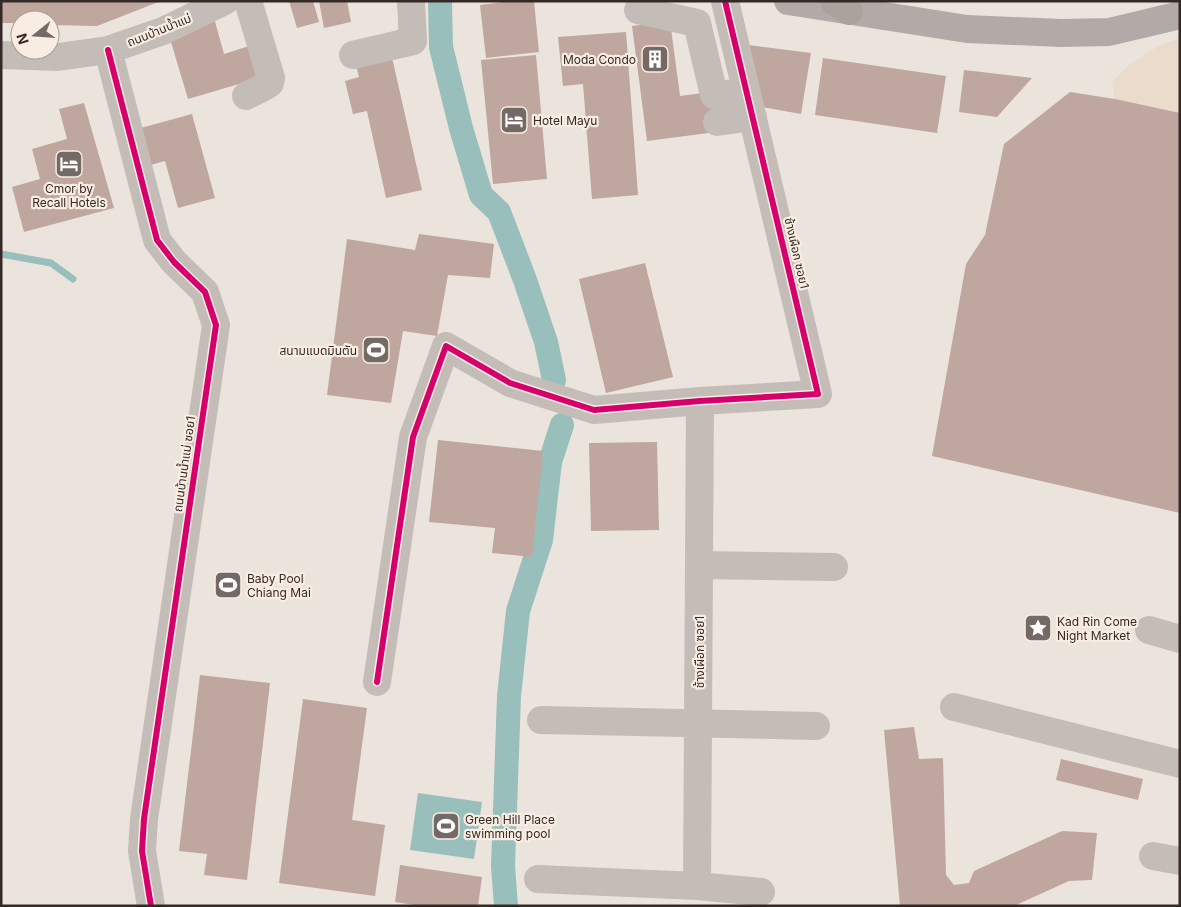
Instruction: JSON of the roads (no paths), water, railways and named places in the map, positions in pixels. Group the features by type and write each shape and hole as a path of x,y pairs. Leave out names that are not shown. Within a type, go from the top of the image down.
{"main road":[{"path":"788,1 841,6 967,28 1061,34 1109,32 1180,15"}],"street":[{"path":"353,55 413,42 411,1"},
{"name":"ช้างเผือก ซอย1","path":"697,886 700,401 818,394 725,1"},
{"path":"229,2 270,78 270,83 246,96"},
{"name":"ถนนบ้านน้ำแม่","path":"1,55 58,58 108,50 163,30 229,2"},
{"path":"638,10 697,24 714,96 750,105"},
{"name":"ถนนบ้านน้ำแม่ ซอย1","path":"108,50 157,240 174,262 205,292 216,326 144,819 142,851 151,906"},
{"path":"717,122 750,105"},
{"path":"378,682 413,437 446,346 510,383 594,410 700,401"},
{"path":"699,565 834,567"},
{"path":"1148,630 1180,640"},
{"path":"954,707 1180,764"},
{"path":"541,720 816,726"},
{"path":"1153,856 1180,862"},
{"path":"538,879 697,886 761,892"}],"water":[{"name":"Green Hill Place swimming pool","path":"418,793 482,802 474,859 410,850"}],"waterway":[{"path":"440,1 441,47 461,128 481,195 499,212 546,342 554,380"},
{"path":"1,254 51,263 73,279"},
{"path":"506,906 503,866 509,696 518,611 541,540 550,462 562,425"}],"place":[{"name":"Moda Condo","path":"655,59"},
{"name":"Hotel Mayu","path":"514,120"},
{"name":"Cmor by Recall Hotels","path":"69,164"},
{"name":"สนามแบดมินตัน","path":"376,350"},
{"name":"Baby Pool Chiang Mai","path":"228,585"},
{"name":"Kad Rin Come Night Market","path":"1038,628"},
{"name":"Green Hill Place swimming pool","path":"446,826"}]}
